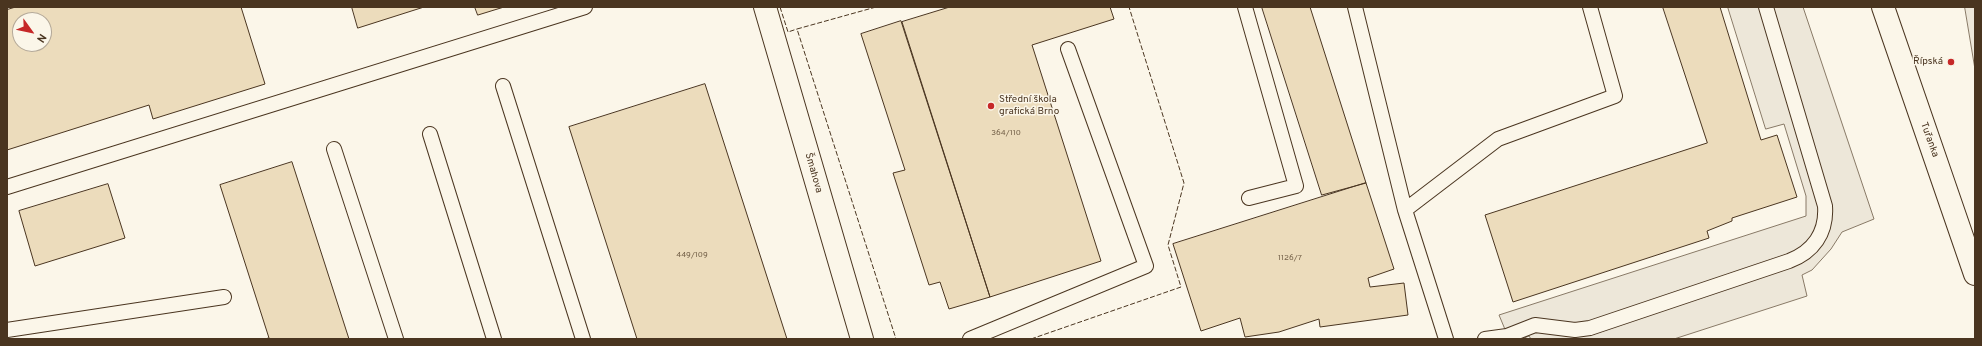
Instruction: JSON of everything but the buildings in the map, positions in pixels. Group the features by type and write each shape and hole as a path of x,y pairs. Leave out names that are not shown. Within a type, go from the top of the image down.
{"street":[{"name":"Šmahova","path":"765,7 862,339"},
{"name":"Tuřanka","path":"1883,7 1975,274"}],"lane":[{"path":"7,187 585,7"},
{"path":"1245,7 1296,186 1249,198"},
{"path":"1355,7 1405,210 1446,339"},
{"path":"1405,210 1498,139 1616,96 1590,7"},
{"path":"1485,339 1507,336 1535,325 1575,330 1590,328 1799,258 1812,247 1823,230 1826,216 1825,206 1766,7"},
{"path":"970,339 1146,266 1068,49"},
{"path":"503,86 583,339"},
{"path":"430,134 494,339"},
{"path":"334,149 396,339"},
{"path":"7,330 224,297"}],"shaded area":[{"path":"1728,7 1803,7 1874,219 1842,232 1831,249 1812,270 1802,275 1807,296 1674,339 1531,339 1529,336 1522,339 1509,339 1499,315 1806,216 1806,196 1784,124 1766,129"},
{"path":"1965,7 1975,7 1975,69"}],"fence":[{"path":"780,7 788,32 797,29"},
{"path":"876,7 797,29 896,339"},
{"path":"1031,339 1181,287 1168,245 1184,183 1129,7"}],"place":[{"name":"Řípská","path":"1951,62"},
{"name":"Střední škola grafická Brno","path":"991,106"}]}
